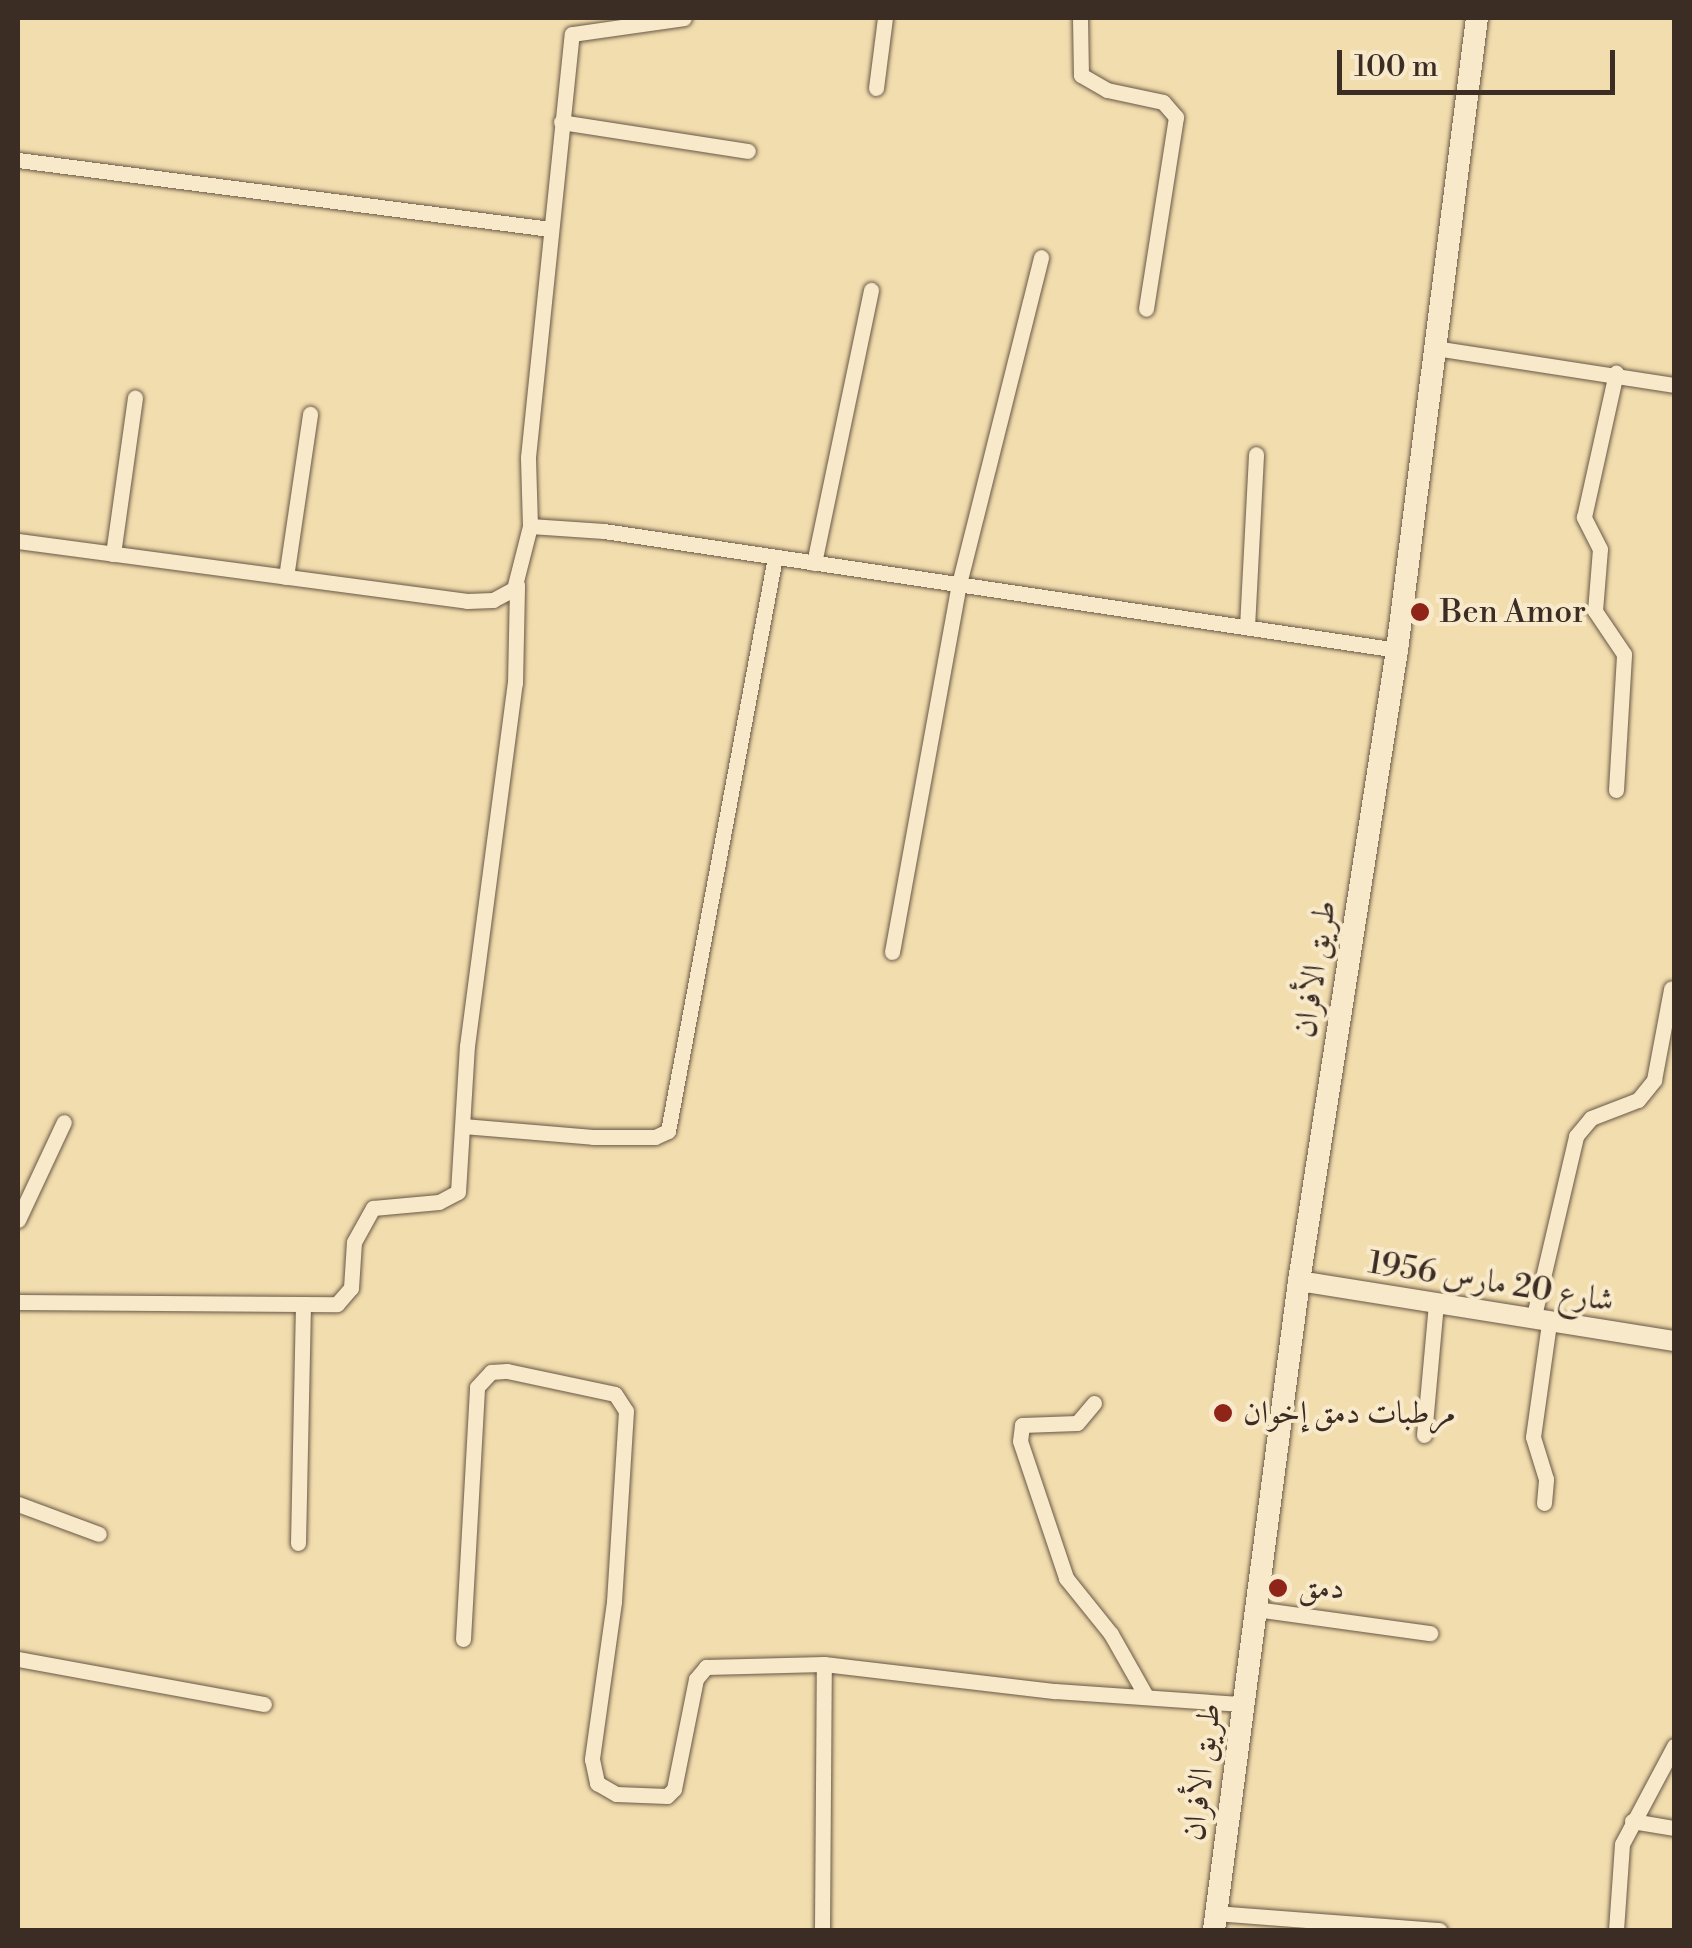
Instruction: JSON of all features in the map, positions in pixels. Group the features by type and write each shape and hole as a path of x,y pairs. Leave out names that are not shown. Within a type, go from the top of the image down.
{"main road":[{"name":"طريق الأفران","path":"1215,1922 1299,1281 1398,650 1477,18"}],"street":[{"path":"18,1302 304,1304 346,1298 354,1242 372,1208 454,1197 467,1046 515,683 517,585 530,526 528,458 571,26 684,18"},
{"path":"876,88 885,18"},
{"path":"1078,18 1080,75 1108,90 1163,102 1176,117 1146,309"},
{"path":"561,122 748,152"},
{"path":"18,160 550,228"},
{"path":"892,952 959,584 1042,257"},
{"path":"814,563 872,290"},
{"path":"1436,348 1674,385"},
{"path":"1616,374 1584,517 1600,550 1595,610 1624,654 1616,790"},
{"path":"114,554 135,398"},
{"path":"286,577 310,414"},
{"path":"1247,627 1256,454"},
{"path":"530,526 775,557 1398,650"},
{"path":"18,540 467,601 492,600 517,585"},
{"path":"463,1126 593,1136 655,1137 668,1130 775,557"},
{"path":"1544,1503 1546,1479 1533,1437 1541,1322 1576,1136 1590,1118 1638,1100 1654,1080 1671,989"},
{"path":"18,1220 64,1122"},
{"name":"شارع 20 مارس 1956","path":"1299,1281 1674,1341"},
{"path":"298,1543 304,1304"},
{"path":"1424,1435 1436,1304"},
{"path":"463,1639 477,1387 490,1372 507,1371 615,1394 626,1410 614,1602 592,1759 596,1784 616,1794 667,1796 674,1789 696,1679 706,1666 824,1664 1054,1691 1145,1694 1243,1704"},
{"path":"1094,1403 1077,1423 1022,1424 1020,1441 1066,1578 1111,1634 1145,1694"},
{"path":"18,1504 99,1534"},
{"path":"1256,1609 1430,1633"},
{"path":"18,1659 264,1704"},
{"path":"822,1930 824,1664"},
{"path":"1616,1930 1622,1844 1674,1746"},
{"path":"1632,1821 1674,1828"},
{"path":"1215,1922 1439,1930"}],"place":[{"name":"Ben Amor","path":"1420,612"},
{"name":"مرطبات دمق إخوان","path":"1223,1413"},
{"name":"دمق","path":"1278,1588"}]}
